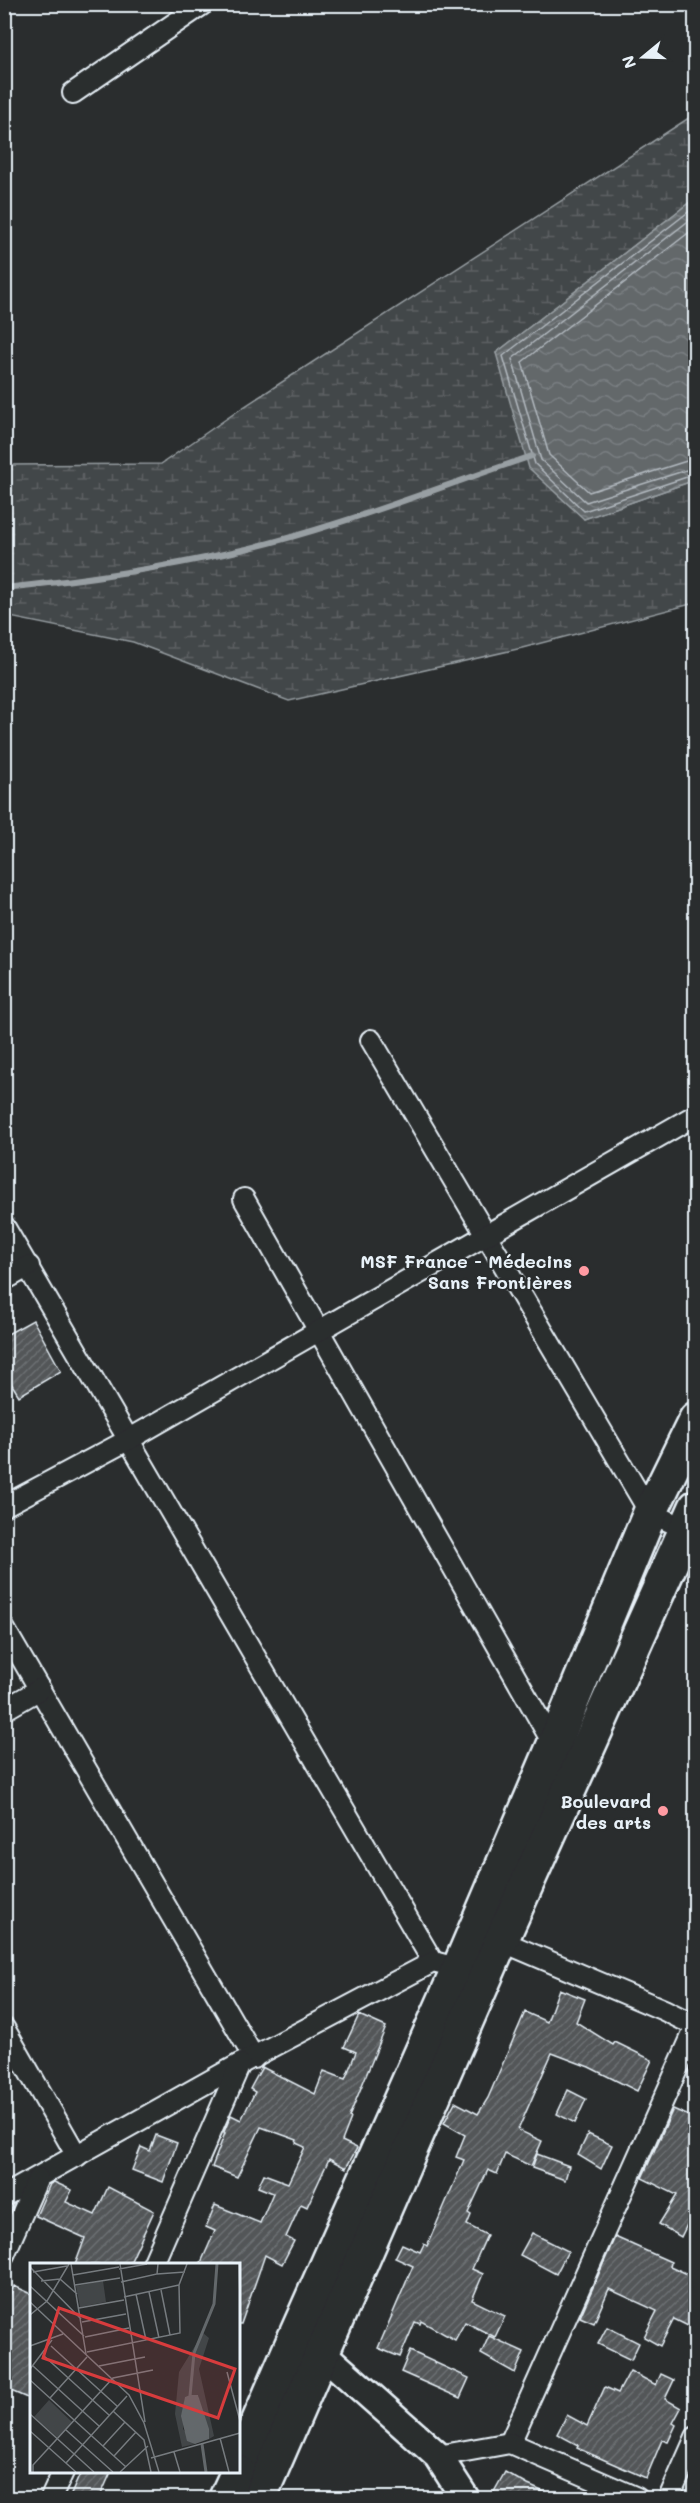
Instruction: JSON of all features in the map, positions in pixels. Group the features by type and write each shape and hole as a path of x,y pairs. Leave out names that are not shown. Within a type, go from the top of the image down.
{"highway":[{"path":"259,2499 309,2345 460,1969 650,1513 696,1419"},
{"path":"460,1969 501,1941 692,1523"},
{"path":"240,2466 309,2345"},
{"path":"226,2499 237,2473"}],"street":[{"path":"73,93 203,4"},
{"path":"371,1040 650,1513 692,1523"},
{"path":"4,1506 128,1440 696,1115"},
{"path":"244,1199 554,1745"},
{"path":"4,1226 128,1440 460,1969 247,2061 4,2196"},
{"path":"4,1280 29,1266"},
{"path":"4,1628 247,2061"},
{"path":"4,1710 40,1689"},
{"path":"501,1941 664,2010 696,2027 510,2443"},
{"path":"4,2028 77,2156"},
{"path":"154,2263 247,2061"},
{"path":"4,2256 38,2178"},
{"path":"309,2345 438,2456 465,2499"},
{"path":"669,2499 696,2438"},
{"path":"438,2456 510,2443 637,2499"},
{"path":"51,2499 63,2473"}],"green space":[{"path":"695,114 695,198 496,353 584,519 695,480 695,603 522,648 289,701 133,642 5,616 4,465 161,464 242,408"}],"water":[{"path":"695,198 695,480 584,519 529,468 496,353"}],"building":[{"path":"33,1320 61,1371 19,1396 4,1372 4,1336"},
{"path":"559,1989 585,1999 576,2022 613,2045 615,2042 652,2060 637,2091 589,2067 552,2053 518,2130 542,2141 531,2166 505,2154 497,2174 488,2170 468,2213 471,2215 467,2225 487,2235 472,2269 483,2274 472,2300 505,2316 495,2337 465,2322 455,2340 421,2321 420,2324 415,2322 400,2357 378,2348 413,2266 395,2258 402,2244 420,2252 424,2244 427,2246 464,2160 456,2157 465,2135 444,2123 455,2102 478,2114 488,2098 525,2012 547,2022"},
{"path":"359,2015 386,2027 349,2117 351,2118 342,2141 357,2148 346,2168 329,2159 307,2207 301,2204 286,2237 294,2241 282,2264 265,2255 240,2324 240,2263 201,2263 215,2231 206,2227 215,2205 260,2223 273,2193 258,2187 264,2174 288,2183 305,2147 296,2143 297,2140 261,2127 237,2177 212,2167 224,2132 231,2115 241,2120 255,2092 250,2089 262,2067 315,2094 324,2071 345,2079 356,2052 344,2047"},
{"path":"568,2090 586,2099 575,2123 557,2114"},
{"path":"673,2109 696,2119 696,2206 681,2237 659,2224 677,2195 642,2178"},
{"path":"588,2134 612,2145 601,2169 578,2155"},
{"path":"156,2135 177,2143 163,2182 132,2170 141,2147 150,2151"},
{"path":"537,2154 569,2166 565,2180 532,2168"},
{"path":"54,2182 72,2190 66,2202 95,2215 108,2187 154,2211 130,2263 76,2263 85,2238 36,2216 50,2184"},
{"path":"532,2233 568,2251 556,2274 520,2255"},
{"path":"615,2237 671,2262 670,2266 696,2278 696,2311 688,2326 674,2319 660,2346 644,2337 657,2311 609,2289 594,2323 580,2317"},
{"path":"14,2286 30,2293 30,2399 4,2388 5,2307"},
{"path":"607,2327 639,2343 631,2360 598,2344"},
{"path":"489,2336 524,2352 515,2373 481,2354"},
{"path":"410,2351 469,2378 460,2398 401,2372"},
{"path":"630,2371 656,2385 661,2374 674,2380 665,2399 681,2408 673,2423 676,2425 668,2442 662,2440 646,2478 577,2448 578,2445 557,2434 567,2415 587,2426 605,2387 618,2393"},
{"path":"505,2472 528,2485 560,2499 490,2499"},
{"path":"81,2473 111,2473 99,2499 69,2499"}],"waterway":[{"path":"4,588 148,569 271,543 346,520 532,456"}],"place":[{"name":"MSF France - Médecins Sans Frontières","path":"584,1271"},
{"name":"Boulevard des arts","path":"663,1811"}]}
